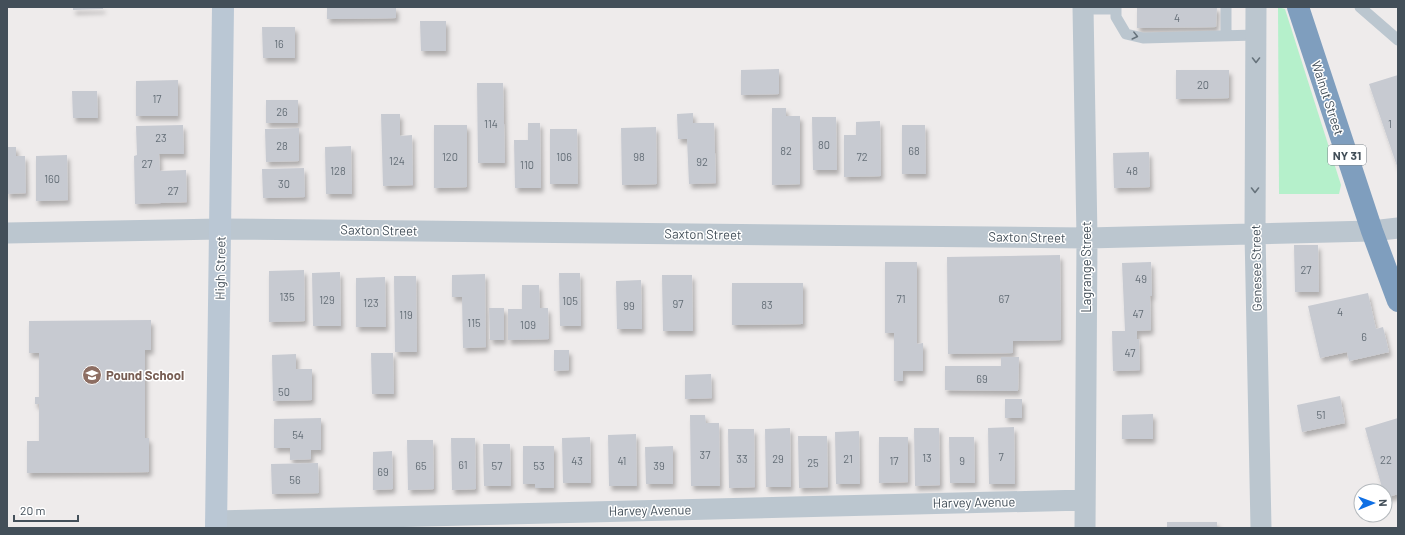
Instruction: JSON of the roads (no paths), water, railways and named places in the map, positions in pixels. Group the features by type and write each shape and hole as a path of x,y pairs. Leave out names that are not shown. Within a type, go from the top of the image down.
{"highway":[{"name":"Walnut Street","path":"1298,7 1372,231 1398,301"}],"main road":[{"name":"High Street","path":"216,525 223,7"}],"street":[{"name":"Genesee Street","path":"1256,7 1255,233 1260,528"},
{"name":"Lagrange Street","path":"1083,8 1087,238 1085,528"},
{"name":"Saxton Street","path":"7,233 220,229 1087,238 1372,231 1398,228"},
{"name":"Harvey Avenue","path":"216,525 1085,500"}],"lane":[{"path":"1226,7 1226,36"},
{"path":"1360,7 1398,40"},
{"path":"1083,8 1116,8 1116,17 1126,34 1143,38 1256,35"}],"place":[{"name":"Pound School","path":"92,375"}]}
